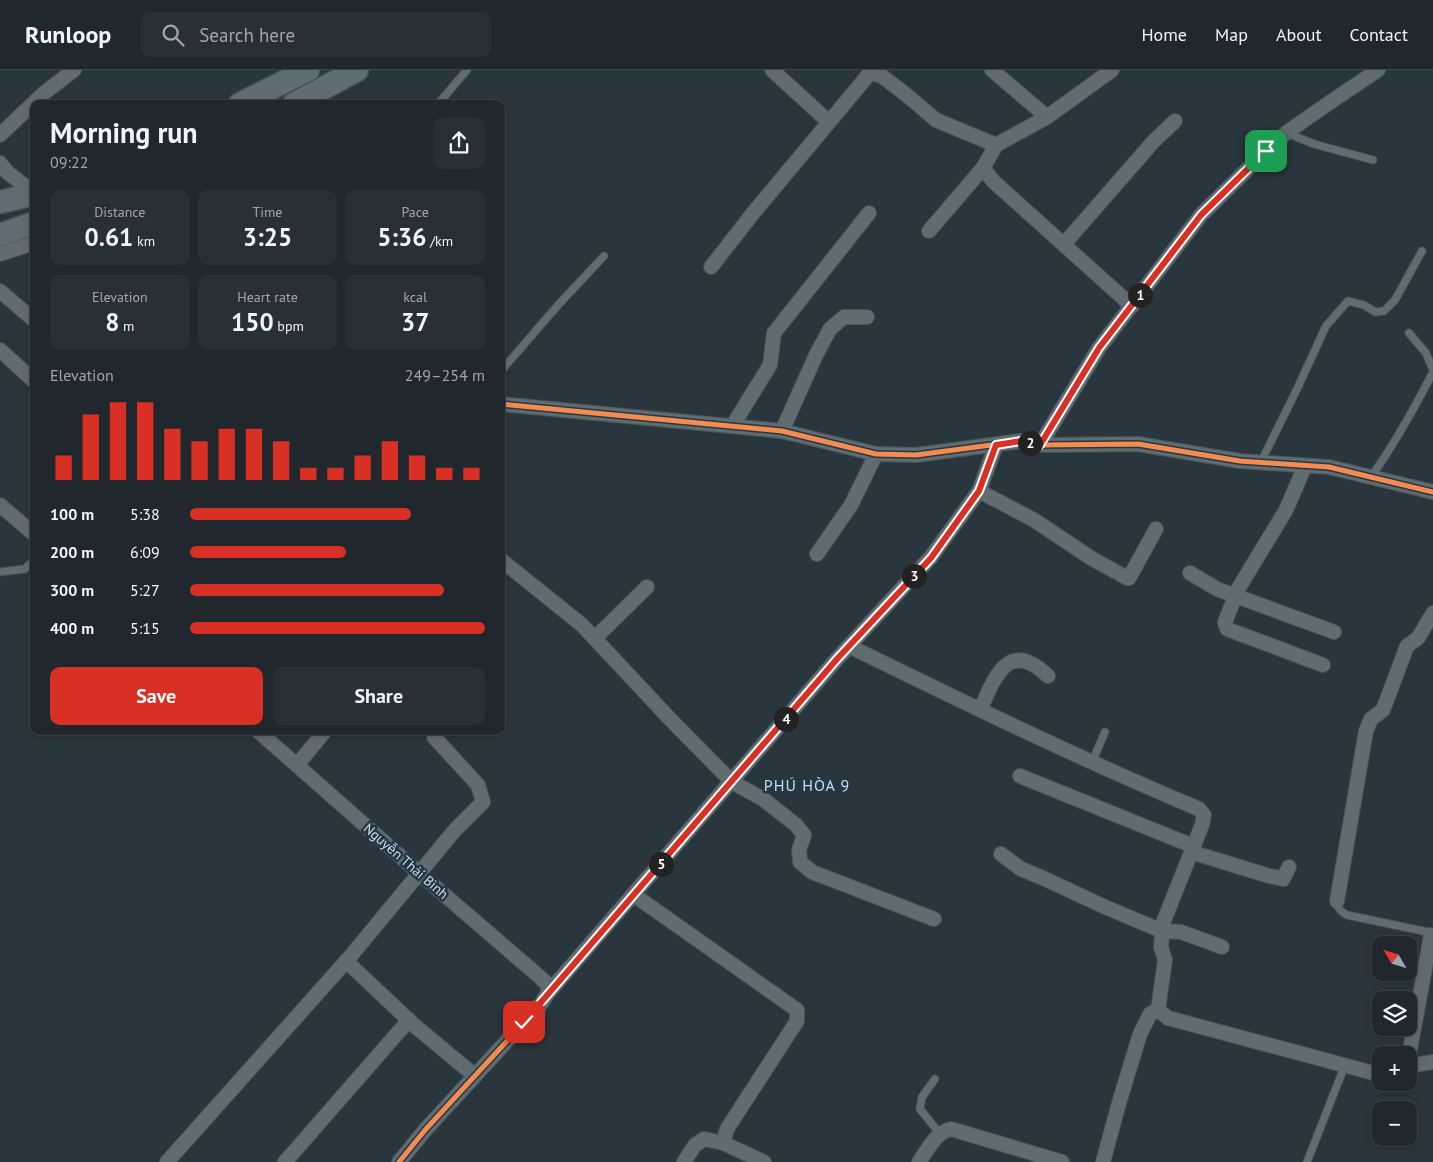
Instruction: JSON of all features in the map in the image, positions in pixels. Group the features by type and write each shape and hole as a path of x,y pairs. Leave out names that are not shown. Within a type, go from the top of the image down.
{"main road":[{"path":"248,100 308,70"},
{"path":"301,100 357,70"},
{"path":"0,202 30,194"},
{"path":"0,235 30,224"}],"street":[{"path":"37,100 74,70"},
{"path":"772,70 829,122"},
{"path":"992,70 1047,117"},
{"path":"928,231 983,168 996,145 1047,117 1112,70"},
{"path":"1040,445 1099,348 1201,215 1286,133 1378,70"},
{"path":"711,267 870,73 882,76 936,120 996,145"},
{"path":"0,135 30,106"},
{"path":"1064,244 1153,142 1175,121"},
{"path":"983,168 994,181 1132,306"},
{"path":"2,170 30,190"},
{"path":"733,425 770,365 774,333 869,213"},
{"path":"0,254 30,244"},
{"path":"0,291 30,317"},
{"path":"782,431 816,355 830,329 844,317 867,317"},
{"path":"0,350 30,378"},
{"path":"505,404 782,431 876,454 916,455 1021,441 1040,445 1138,444 1240,461 1329,468 1433,492"},
{"path":"399,1162 426,1129 541,1004 548,993 849,646 931,558 979,491 996,445"},
{"path":"817,554 851,505 876,454"},
{"path":"1305,466 1286,510 1238,589 1224,622 1227,629 1323,665"},
{"path":"979,491 1034,520 1091,558 1127,578 1129,578 1156,529"},
{"path":"0,505 30,528"},
{"path":"505,563 582,625 732,782 763,798 796,825 804,835 799,850 800,862 812,872 934,919"},
{"path":"1190,573 1217,589 1334,632"},
{"path":"595,638 647,587"},
{"path":"1337,901 1366,730 1371,719 1383,710 1407,646 1418,638 1433,614"},
{"path":"849,646 980,710 1142,785 1199,809 1204,815 1202,825 1163,923 1161,947 1165,960 1158,1010"},
{"path":"980,710 994,680 1006,664 1019,660 1038,666 1048,676"},
{"name":"Nguyễn Thái Bình","path":"263,735 419,874 541,978 548,985 548,993"},
{"path":"297,765 322,735"},
{"path":"167,1162 346,961 455,830 483,802 478,785 434,735"},
{"path":"1020,776 1192,849 1266,875 1283,879 1289,866"},
{"path":"1001,854 1021,869 1105,907 1162,930 1181,932 1222,947"},
{"path":"634,895 797,1010 797,1021 727,1130 723,1142"},
{"path":"1411,1046 1430,935"},
{"path":"346,961 409,1020 475,1076"},
{"path":"1158,1010 1168,1018 1372,1073"},
{"path":"1103,1162 1140,1034 1150,1014 1158,1010"},
{"path":"284,1162 409,1020"},
{"path":"1417,1065 1433,1062"},
{"path":"919,1162 940,1134 945,1130 951,1129 1062,1162"},
{"path":"684,1162 695,1145 704,1140 723,1142 764,1162"}],"lane":[{"path":"441,100 467,70"},
{"path":"1286,133 1314,144 1373,160"},
{"path":"1261,462 1326,326 1348,301 1364,305 1375,312 1384,311 1398,295 1422,251"},
{"path":"505,366 604,256"},
{"path":"1371,477 1410,417 1433,371 1426,353 1410,333"},
{"path":"0,572 25,569 30,564"},
{"path":"1092,762 1105,732"},
{"path":"1337,901 1340,911 1347,915 1428,932 1430,935"},
{"path":"1307,1162 1345,1066"},
{"path":"935,1079 922,1097 920,1110 940,1134"}],"cycle path":[{"path":"505,404 782,431 876,454 916,455 1021,441 1040,445 1138,444 1240,461 1329,467 1433,492"},
{"path":"399,1162 426,1129 541,1004 548,993 837,659 931,557 979,491 996,445"}],"district":[{"name":"PHÚ HÒA 9","path":"807,785"}],"route":[{"path":"524,1022 837,659 931,558 979,491 996,445 1021,441 1040,445 1099,348 1201,215 1266,151"}]}
